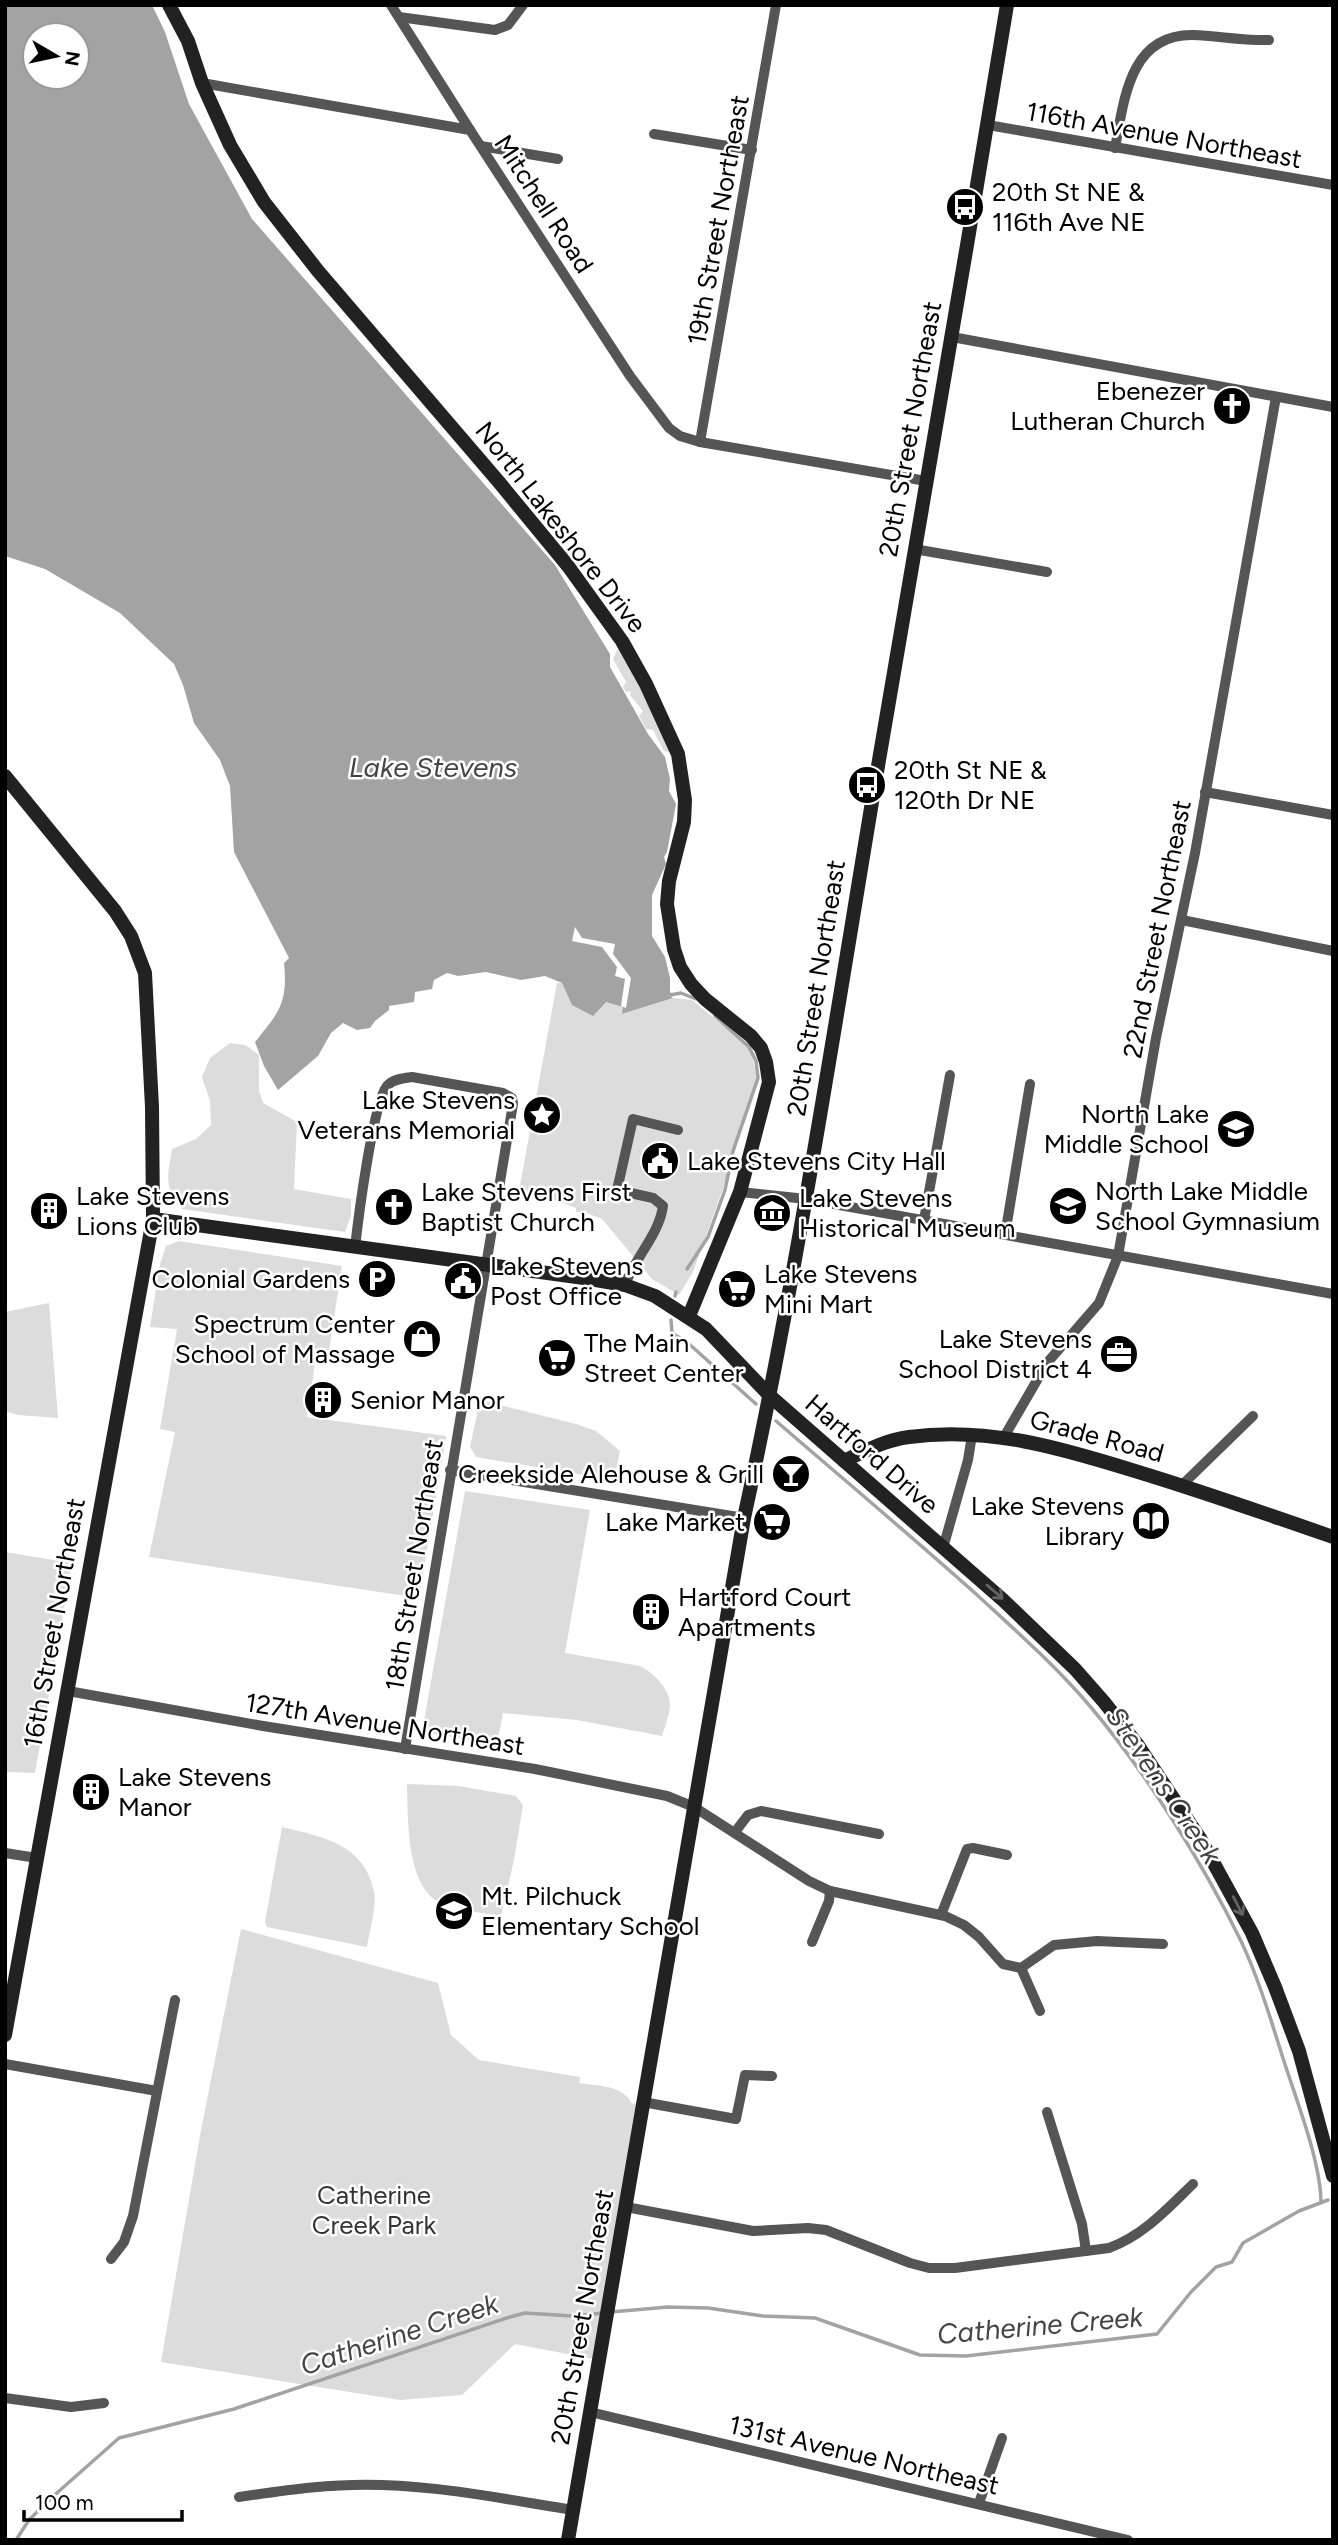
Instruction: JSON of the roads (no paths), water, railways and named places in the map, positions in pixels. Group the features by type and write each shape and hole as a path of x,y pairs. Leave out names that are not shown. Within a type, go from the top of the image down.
{"main road":[{"name":"North Lakeshore Drive","path":"169,5 188,41 202,83 230,145 278,221 568,566 622,640 674,745 683,775 684,822 669,881 667,904 674,949 680,967 691,984 705,999 751,1036 761,1048 769,1082 740,1192 689,1316"},
{"name":"20th Street Northeast","path":"568,2540 744,1518 806,1199 1007,5"},
{"name":"16th Street Northeast","path":"5,776 115,911 131,936 145,973 152,1107 153,1219 5,2035"},
{"name":"Hartford Drive","path":"153,1219 625,1285 655,1296 706,1329 769,1400 844,1461 1003,1600 1090,1685 1137,1744 1201,1840 1241,1912 1276,1987 1302,2062 1333,2176"},
{"name":"Grade Road","path":"844,1461 889,1441 909,1437 1003,1437 1069,1451 1182,1485 1333,1537"}],"street":[{"path":"391,5 470,130"},
{"path":"399,17 495,30 508,24 523,5"},
{"name":"19th Street Northeast","path":"700,442 776,5"},
{"path":"1115,148 1131,75 1154,47 1166,40 1192,35 1248,41 1269,40"},
{"name":"Mitchell Road","path":"202,83 470,130 630,376 669,428 680,436 700,442 926,481"},
{"name":"116th Avenue Northeast","path":"988,125 1333,185"},
{"path":"654,134 752,150"},
{"path":"481,146 558,159"},
{"path":"952,337 1333,407"},
{"name":"22nd Street Northeast","path":"1003,1437 1047,1363 1099,1303 1118,1256 1156,1038 1182,920 1276,397"},
{"path":"914,549 1047,572"},
{"path":"1205,792 1333,815"},
{"path":"1182,920 1333,951"},
{"path":"925,1220 950,1075"},
{"name":"18th Street Northeast","path":"355,1248 378,1110 387,1086 398,1079 412,1077 503,1093 512,1098 487,1264 450,1470 405,1749"},
{"path":"1005,1235 1030,1084"},
{"path":"625,1285 661,1221 663,1206 653,1198 617,1190 633,1119 678,1130"},
{"path":"740,1192 806,1199 1333,1294"},
{"path":"1182,1485 1254,1416"},
{"path":"943,1548 968,1460 972,1435"},
{"path":"450,1470 744,1518"},
{"name":"127th Avenue Northeast","path":"68,1691 622,1785 667,1796 694,1807 809,1881 830,1891 942,1915 964,1925 979,1937 1003,1964 1021,1968"},
{"path":"735,1832 748,1815 761,1811 879,1834"},
{"path":"942,1915 967,1849 973,1847 1007,1855"},
{"path":"5,1853 37,1858"},
{"path":"812,1942 829,1901 830,1891"},
{"path":"1040,2011 1021,1968 1054,1945 1097,1941 1163,1944"},
{"path":"111,2259 124,2242 133,2216 175,2000"},
{"path":"5,2064 157,2091"},
{"path":"643,2102 736,2119 745,2075 772,2076"},
{"path":"1047,2112 1083,2224 1086,2251"},
{"path":"625,2207 753,2231 808,2228 826,2230 910,2263 955,2268 1109,2248 1139,2233 1193,2183"},
{"path":"5,2398 71,2407 104,2403"},
{"name":"131st Avenue Northeast","path":"590,2412 1128,2540"},
{"path":"979,2503 1002,2438"},
{"path":"239,2497 316,2486 382,2485 458,2491 573,2510"}],"water":[{"name":"Lake Stevens","path":"5,5 152,5 165,32 189,104 252,219 555,565 610,654 610,667 648,734 665,757 670,779 669,791 676,804 664,857 666,864 652,895 652,936 665,957 670,978 670,995 673,998 622,1014 623,1007 606,1002 593,1016 572,1005 562,983 545,976 521,980 486,972 458,976 447,973 434,980 432,989 415,992 414,1002 389,1006 389,1010 370,1028 357,1030 343,1023 331,1033 318,1056 278,1090 264,1066 255,1042 280,1007 285,988 284,963 289,958 234,852 230,786 220,760 194,723 174,664 120,613 45,569 5,556"}],"waterway":[{"name":"Stevens Creek","path":"668,992 670,995 681,993 696,999"},
{"name":"Stevens Creek","path":"687,1269 708,1237 725,1190 733,1151 758,1078 756,1061 749,1047 715,1016"},
{"name":"Stevens Creek","path":"675,1296 676,1292"},
{"name":"Stevens Creek","path":"671,1320 672,1333 688,1343 756,1404"},
{"name":"Stevens Creek","path":"776,1421 951,1572 1049,1662 1089,1705 1152,1788 1209,1881 1253,1969 1306,2129 1317,2168 1321,2203"},
{"name":"Catherine Creek","path":"611,2312 668,2307 708,2308 763,2316 815,2318 920,2355 966,2356 1157,2334 1191,2292 1216,2267 1232,2262 1243,2243 1299,2211 1328,2200"},
{"name":"Catherine Creek","path":"16,2540 29,2520 49,2500 119,2438 234,2409 525,2313 572,2316 603,2313"}],"place":[{"name":"20th St NE & 116th Ave NE","path":"965,207"},
{"name":"Ebenezer Lutheran Church","path":"1232,406"},
{"name":"20th St NE & 120th Dr NE","path":"867,785"},
{"name":"Lake Stevens Veterans Memorial","path":"542,1115"},
{"name":"North Lake Middle School","path":"1236,1129"},
{"name":"Lake Stevens City Hall","path":"660,1161"},
{"name":"North Lake Middle School Gymnasium","path":"1068,1206"},
{"name":"Lake Stevens First Baptist Church","path":"394,1207"},
{"name":"Lake Stevens Lions Club","path":"49,1211"},
{"name":"Lake Stevens Historical Museum","path":"772,1213"},
{"name":"Colonial Gardens","path":"377,1279"},
{"name":"Lake Stevens Post Office","path":"463,1281"},
{"name":"Lake Stevens Mini Mart","path":"737,1289"},
{"name":"Spectrum Center School of Massage","path":"422,1339"},
{"name":"Lake Stevens School District 4","path":"1119,1354"},
{"name":"The Main Street Center","path":"557,1358"},
{"name":"Senior Manor","path":"323,1400"},
{"name":"Creekside Alehouse & Grill","path":"791,1474"},
{"name":"Lake Stevens Library","path":"1151,1521"},
{"name":"Lake Market","path":"772,1522"},
{"name":"Hartford Court Apartments","path":"651,1612"},
{"name":"Lake Stevens Manor","path":"91,1792"},
{"name":"Mt. Pilchuck Elementary School","path":"454,1911"}],"park label":[{"name":"Catherine Creek Park","path":"374,2210"}]}
